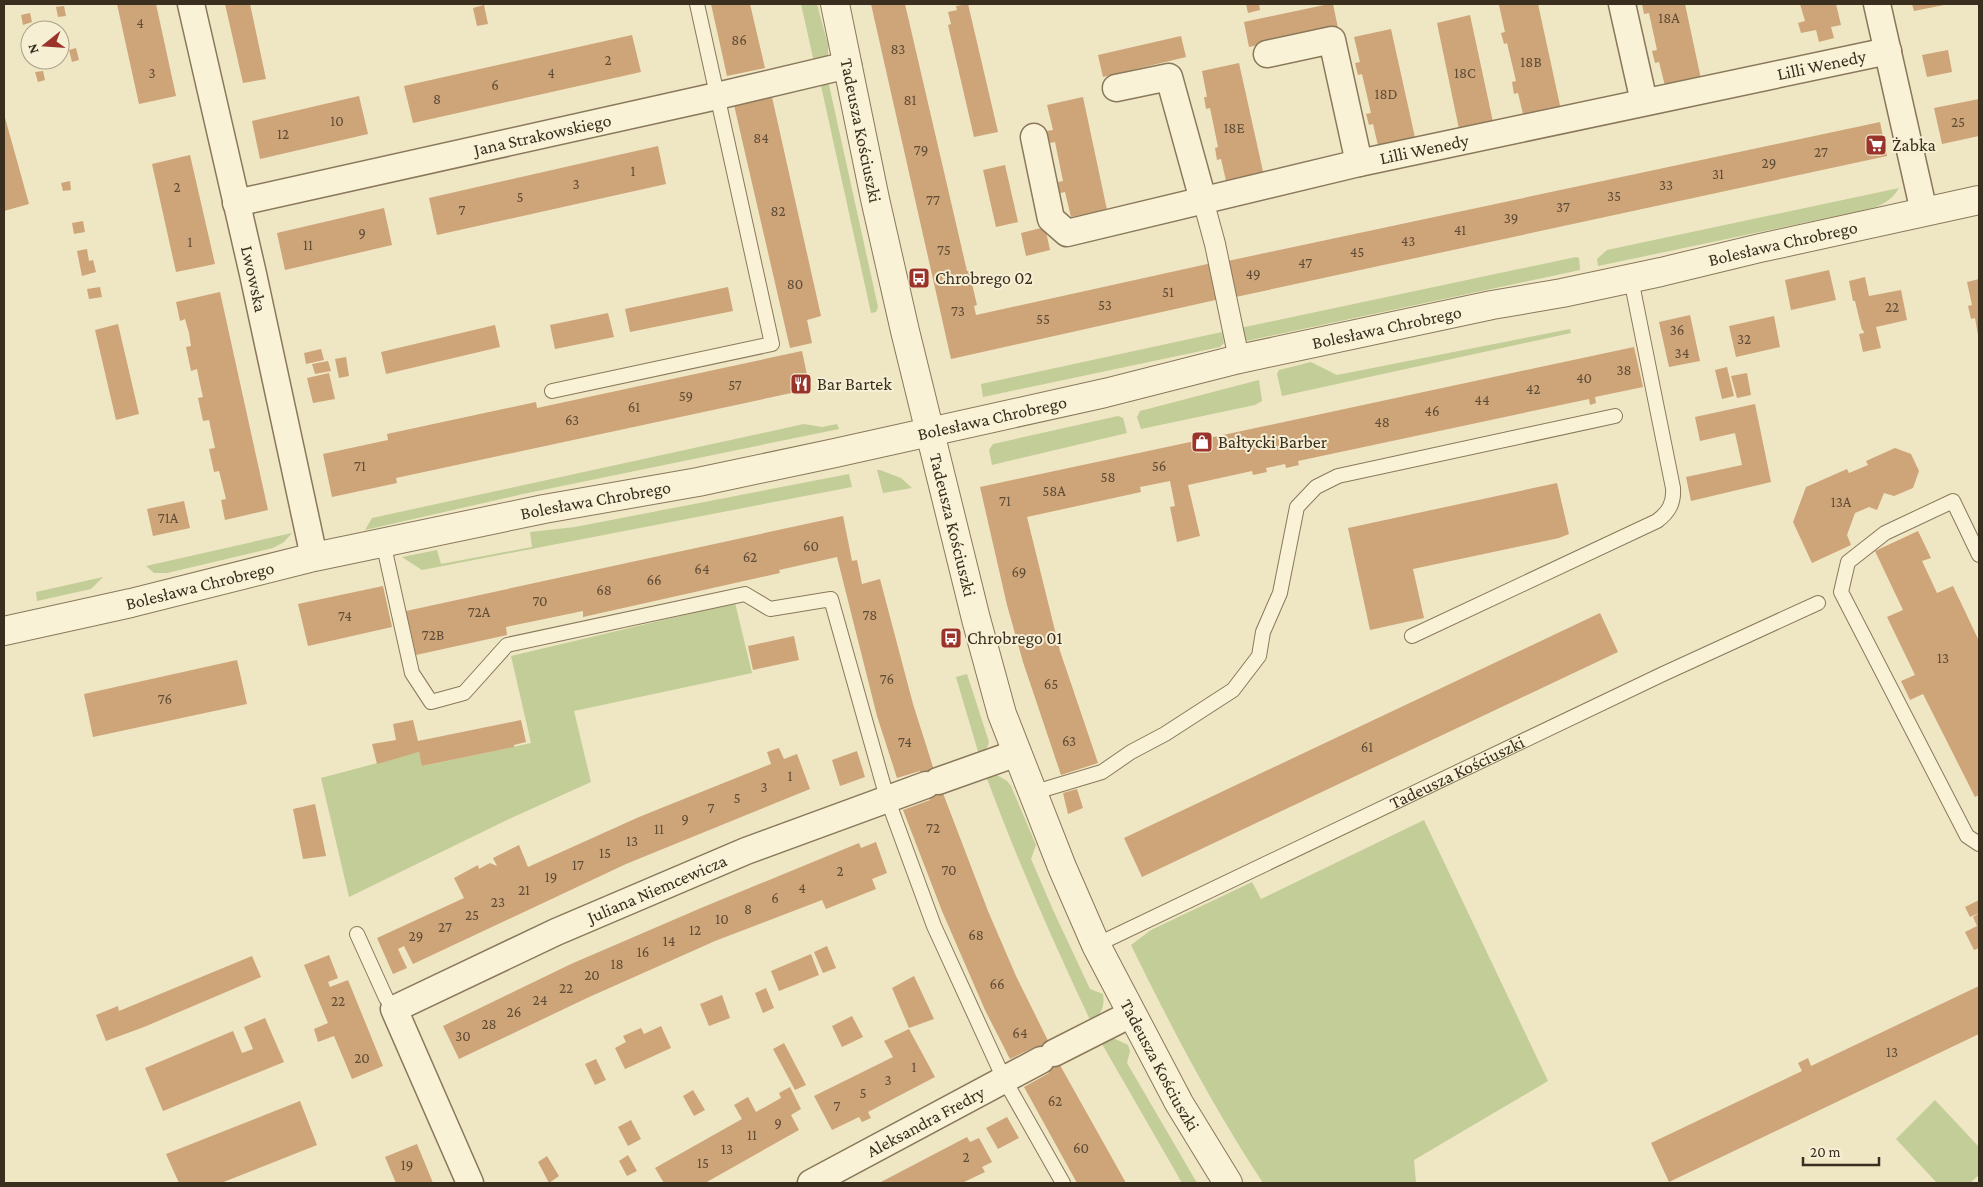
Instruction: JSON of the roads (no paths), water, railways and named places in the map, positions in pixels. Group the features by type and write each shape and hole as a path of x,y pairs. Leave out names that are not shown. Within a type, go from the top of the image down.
{"street":[{"name":"Lwowska","path":"191,4 314,557"},
{"name":"Tadeusza Kościuszki","path":"835,4 879,218 989,669 1032,793 1096,945 1179,1103 1228,1183"},
{"path":"1622,4 1644,102"},
{"name":"Lilli Wenedy","path":"1877,4 1924,212"},
{"path":"1267,54 1332,40 1359,163"},
{"name":"Lilli Wenedy","path":"1034,137 1051,219 1067,233 1359,163 1888,51"},
{"name":"Jana Strakowskiego","path":"236,203 718,96 848,65"},
{"path":"1116,88 1168,76 1204,200 1239,359"},
{"name":"Bolesława Chrobrego","path":"4,631 130,603 314,557 544,508 698,482 844,452 930,431 1105,393 1239,359 1492,305 1631,279 1760,248 1979,200"},
{"name":"Juliana Niemcewicza","path":"394,1009 565,928 746,851 888,798 1017,753"},
{"path":"394,1009 470,1183"},
{"name":"Aleksandra Fredry","path":"811,1183 1004,1079 1131,1014"}],"lane":[{"path":"552,391 772,344 697,4"},
{"path":"1412,636 1658,521 1669,509 1673,499 1672,488 1631,279"},
{"path":"1032,793 1102,772 1131,752 1165,734 1233,690 1260,656 1263,632 1280,593 1297,507 1316,487 1338,476 1615,416"},
{"path":"1979,555 1953,502 1885,532 1848,562 1841,592 1967,836 1979,844"},
{"path":"383,542 412,673 431,702 464,693 506,645 746,594 770,609 831,599 888,798 934,926 1004,1079 1063,1183"},
{"name":"Tadeusza Kościuszki","path":"1096,945 1645,682 1818,603"},
{"path":"357,934 386,998 394,1009"}],"place":[{"name":"Żabka","path":"1876,145"},
{"name":"Chrobrego 02","path":"919,278"},
{"name":"Bar Bartek","path":"801,384"},
{"name":"Bałtycki Barber","path":"1202,442"},
{"name":"Chrobrego 01","path":"951,638"}]}
